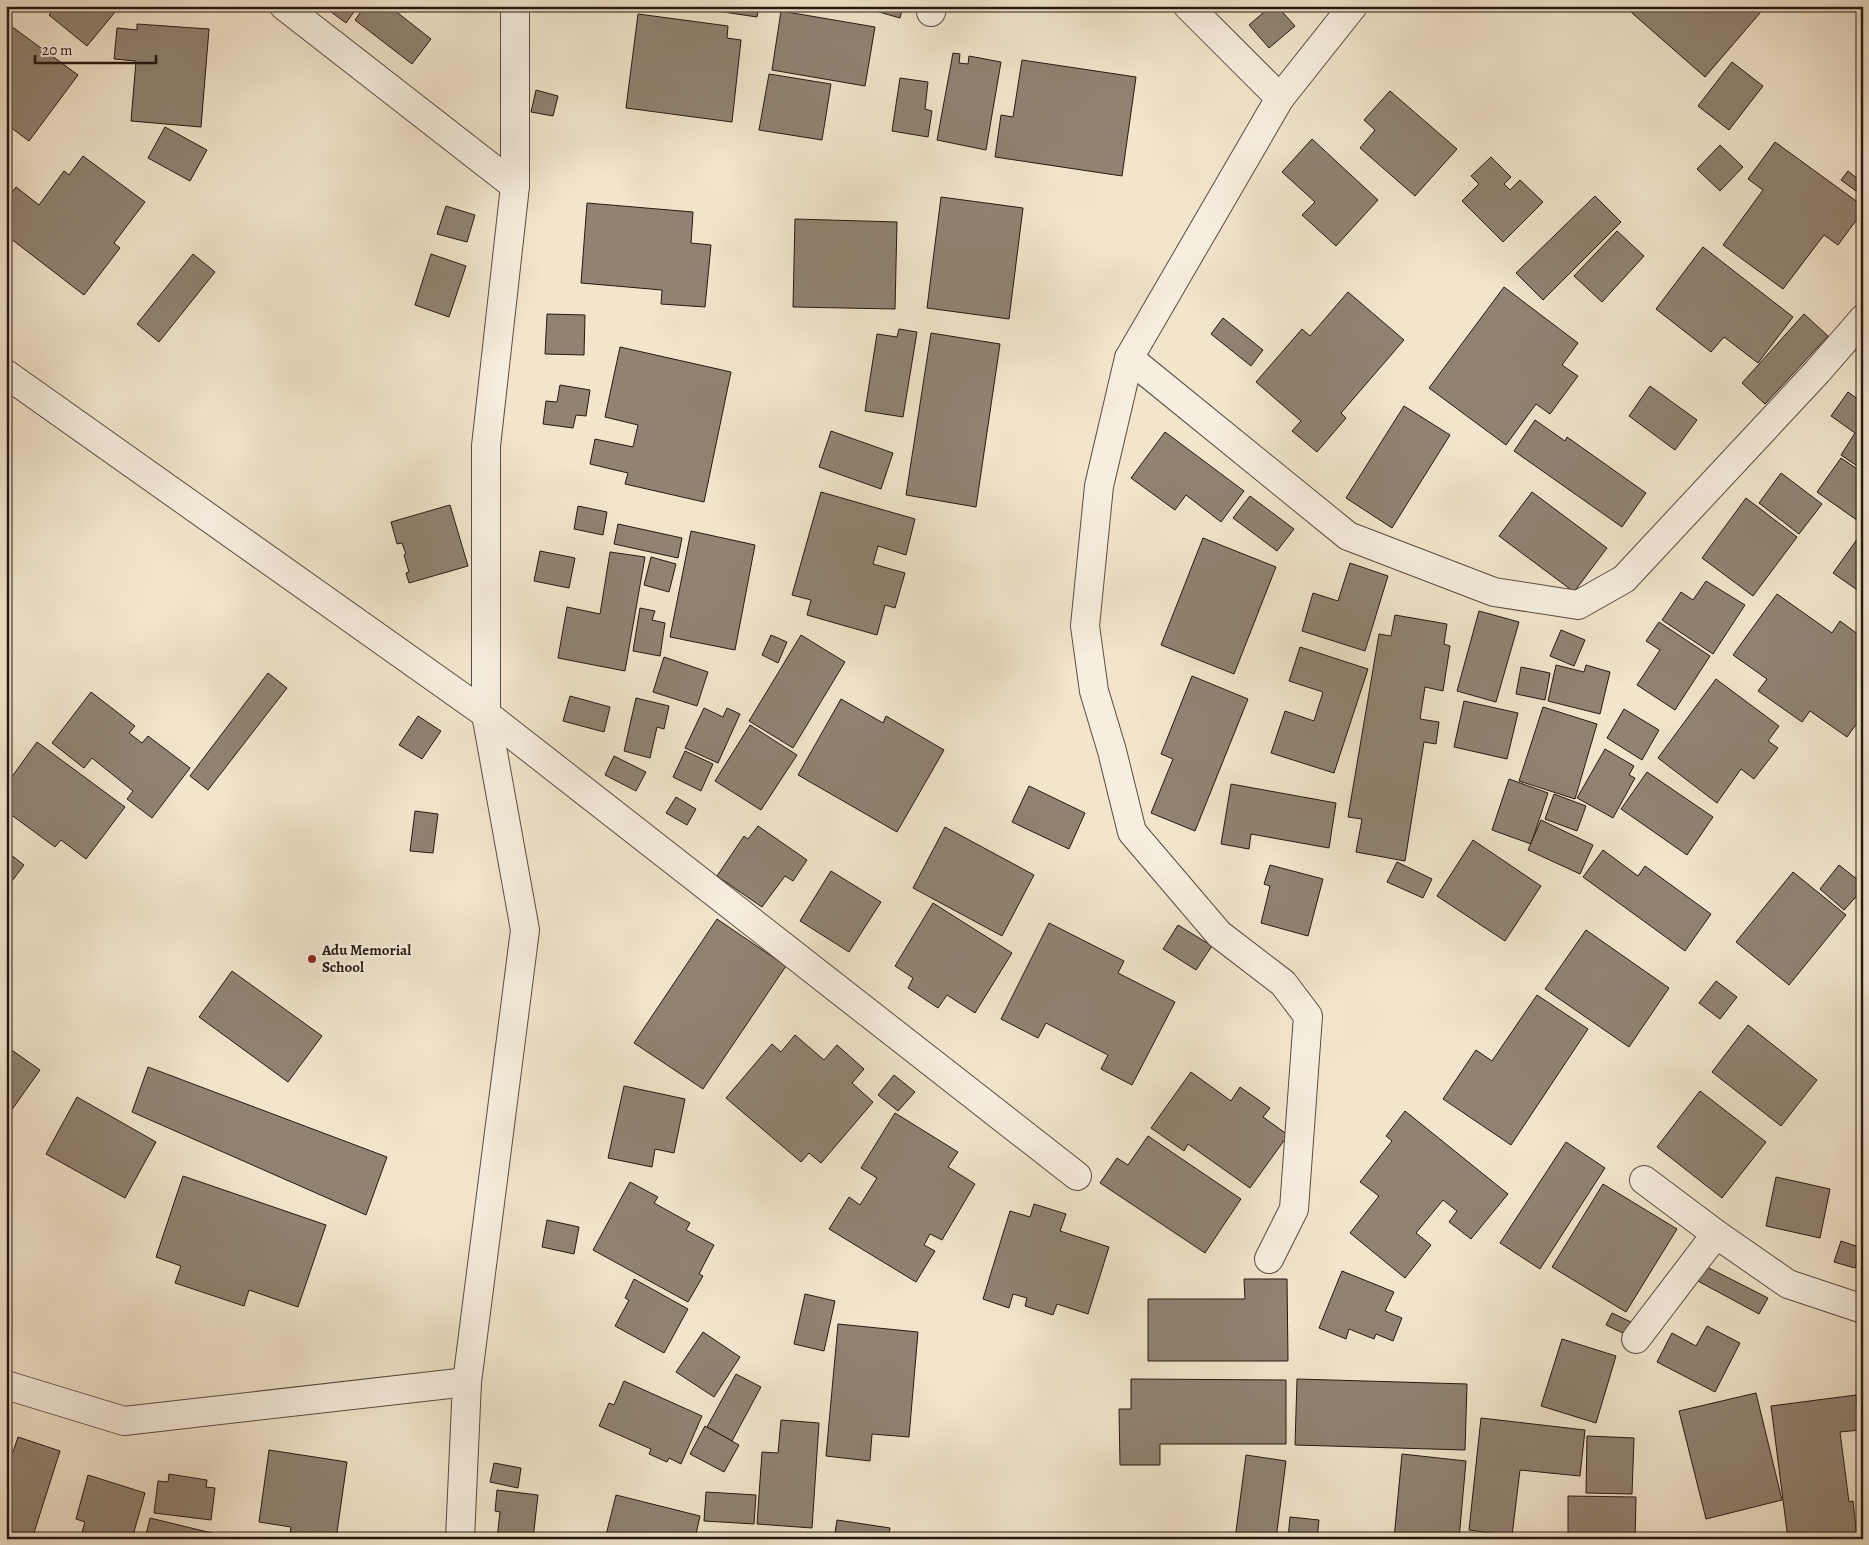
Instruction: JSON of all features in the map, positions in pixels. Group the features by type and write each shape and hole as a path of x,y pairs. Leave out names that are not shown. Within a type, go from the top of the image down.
{"street":[{"path":"284,6 515,186"},
{"path":"460,1539 467,1382 525,930 486,714 486,446 515,186 514,6"},
{"path":"1188,6 1280,98"},
{"path":"1269,1259 1294,1209 1308,1016 1284,983 1219,934 1132,832 1112,751 1094,691 1085,626 1099,486 1128,358 1280,98 1353,6"},
{"path":"1128,358 1348,536 1494,592 1578,605 1624,579 1818,372 1863,319"},
{"path":"6,374 486,714 1076,1176"},
{"path":"1644,1180 1716,1234 1788,1284 1863,1309"},
{"path":"1636,1339 1716,1234"},
{"path":"6,1385 124,1421 467,1382"}],"building":[{"path":"57,6 120,6 87,46 49,15"},
{"path":"323,6 358,6 346,23"},
{"path":"365,6 389,6 431,39 412,64 355,20"},
{"path":"703,6 759,6 757,17 703,9"},
{"path":"858,6 903,6 900,18"},
{"path":"1271,6 1277,6 1295,26 1269,48 1249,25"},
{"path":"1624,6 1766,6 1705,77"},
{"path":"781,11 875,27 865,86 772,70"},
{"path":"638,14 728,26 727,38 741,40 732,122 626,108"},
{"path":"137,24 209,29 201,127 131,121 136,61 114,59 117,28 137,30"},
{"path":"11,26 78,75 29,141 6,124 6,33"},
{"path":"953,53 960,54 959,63 968,64 969,56 1001,62 986,150 937,140"},
{"path":"1022,60 1136,77 1122,176 995,157 1001,115 1013,117"},
{"path":"1732,62 1763,86 1729,130 1698,106"},
{"path":"769,74 831,84 822,140 759,130"},
{"path":"900,78 928,82 925,109 932,111 928,137 892,131"},
{"path":"536,90 558,96 553,116 531,112"},
{"path":"1390,91 1457,149 1415,196 1360,148 1375,130 1364,120"},
{"path":"165,127 207,150 190,181 148,158"},
{"path":"1312,139 1378,200 1336,246 1302,215 1315,202 1282,172"},
{"path":"1775,142 1863,206 1863,211 1838,245 1824,235 1783,289 1723,245 1763,190 1748,179"},
{"path":"1720,145 1743,167 1720,191 1697,169"},
{"path":"83,156 145,202 114,243 120,248 84,295 6,235 6,200 16,187 39,205 64,171 69,175"},
{"path":"1491,157 1511,177 1504,184 1510,190 1520,180 1543,202 1503,242 1462,201 1479,184 1471,176"},
{"path":"1848,171 1863,183 1863,196 1841,180"},
{"path":"1595,196 1621,222 1543,300 1516,273"},
{"path":"941,197 1023,208 1009,319 927,308"},
{"path":"587,203 693,212 691,243 711,245 705,307 661,304 662,290 581,283"},
{"path":"446,206 475,215 467,242 437,234"},
{"path":"795,219 897,222 895,309 793,307"},
{"path":"1617,231 1644,256 1602,302 1574,276"},
{"path":"1703,247 1793,317 1758,363 1724,337 1711,352 1656,309"},
{"path":"193,254 215,272 159,342 137,324"},
{"path":"431,254 466,266 449,317 415,305"},
{"path":"1504,287 1578,343 1562,365 1578,376 1550,414 1536,404 1506,445 1429,388"},
{"path":"1348,292 1404,340 1341,413 1346,418 1317,452 1292,431 1301,421 1256,382 1302,329 1310,336"},
{"path":"547,314 585,315 584,355 545,354"},
{"path":"1804,314 1828,336 1765,404 1742,383"},
{"path":"1223,318 1263,350 1251,366 1211,334"},
{"path":"899,329 917,332 903,417 865,411 877,334 897,337"},
{"path":"931,333 1000,344 976,507 906,495"},
{"path":"620,347 731,372 704,502 625,484 628,473 590,464 595,439 633,447 638,425 605,417"},
{"path":"560,385 590,390 586,416 576,415 573,428 543,424 546,401 557,402"},
{"path":"1650,386 1697,420 1675,450 1629,416"},
{"path":"1848,392 1863,403 1863,470 1841,455 1855,433 1831,416"},
{"path":"1404,406 1450,435 1392,528 1346,498"},
{"path":"1535,420 1565,441 1567,437 1646,493 1622,527 1514,451"},
{"path":"831,431 893,453 881,489 819,467"},
{"path":"1165,432 1244,491 1221,522 1186,495 1175,510 1131,478"},
{"path":"1841,458 1863,473 1863,521 1861,523 1817,492"},
{"path":"1781,473 1822,504 1799,534 1759,503"},
{"path":"821,492 915,519 906,555 878,546 873,564 905,573 895,608 885,605 877,635 807,615 811,600 792,595"},
{"path":"1532,492 1607,548 1574,592 1499,536"},
{"path":"1250,496 1294,529 1277,551 1233,518"},
{"path":"1746,498 1797,537 1753,596 1702,558"},
{"path":"450,505 468,566 409,583 406,573 409,572 404,555 406,554 402,543 397,544 391,522"},
{"path":"578,506 607,512 603,535 574,529"},
{"path":"618,524 682,538 678,558 614,544"},
{"path":"691,531 755,545 735,650 670,637"},
{"path":"1203,538 1276,567 1234,674 1161,645"},
{"path":"1858,538 1863,542 1863,594 1833,573"},
{"path":"540,551 575,558 569,588 534,581"},
{"path":"610,552 645,557 625,671 558,658 567,607 600,614"},
{"path":"651,557 676,564 669,592 644,585"},
{"path":"1350,563 1388,576 1365,651 1302,631 1313,593 1338,601"},
{"path":"1706,581 1745,605 1713,654 1662,620 1681,592 1693,600"},
{"path":"1777,594 1832,633 1840,621 1863,638 1863,715 1847,737 1810,711 1802,722 1758,691 1767,679 1733,655"},
{"path":"640,608 655,611 652,620 665,623 660,656 633,651"},
{"path":"1479,611 1519,622 1496,702 1457,691"},
{"path":"1395,615 1447,624 1444,644 1450,646 1443,691 1425,687 1420,719 1439,722 1436,744 1424,742 1405,861 1356,852 1362,819 1348,817 1379,634 1391,636"},
{"path":"1659,622 1710,656 1675,710 1637,685 1660,650 1646,641"},
{"path":"1561,630 1585,640 1574,666 1550,656"},
{"path":"771,635 787,642 778,663 762,655"},
{"path":"801,635 845,662 793,748 749,721"},
{"path":"1300,647 1368,669 1334,773 1271,753 1285,711 1314,721 1323,692 1289,681"},
{"path":"664,657 708,672 697,706 653,692"},
{"path":"1556,665 1584,672 1586,665 1610,672 1600,714 1548,701"},
{"path":"1521,667 1550,673 1545,700 1516,694"},
{"path":"268,673 287,688 208,790 190,776"},
{"path":"1192,676 1248,699 1195,831 1151,813 1173,759 1161,754"},
{"path":"1716,679 1779,726 1768,741 1778,748 1754,779 1741,769 1717,803 1658,758"},
{"path":"91,692 135,726 129,733 142,743 148,736 190,768 152,818 127,799 133,791 92,758 84,768 52,743"},
{"path":"570,696 610,707 604,732 563,721"},
{"path":"636,698 669,706 664,729 657,727 650,758 624,751"},
{"path":"841,699 883,723 886,716 944,750 897,832 798,775"},
{"path":"1464,701 1518,713 1507,759 1454,747"},
{"path":"1543,707 1597,724 1575,799 1519,781"},
{"path":"704,708 723,717 727,708 740,714 718,763 685,748"},
{"path":"1624,709 1659,730 1642,760 1607,738"},
{"path":"418,716 441,731 422,759 399,745"},
{"path":"750,725 797,755 761,810 715,781"},
{"path":"37,742 125,807 86,859 61,840 55,847 6,811 6,785"},
{"path":"1605,749 1634,766 1629,775 1635,778 1613,818 1577,798"},
{"path":"685,751 713,764 701,791 673,777"},
{"path":"614,756 646,772 636,791 605,775"},
{"path":"1647,772 1713,817 1687,855 1621,809"},
{"path":"1509,779 1548,793 1531,844 1492,830"},
{"path":"1231,784 1336,803 1329,848 1251,834 1249,849 1221,844"},
{"path":"1029,786 1085,813 1069,849 1012,822"},
{"path":"1554,794 1586,806 1577,831 1545,819"},
{"path":"676,797 696,809 687,825 666,813"},
{"path":"415,811 438,814 433,853 410,851"},
{"path":"1541,820 1593,845 1580,874 1528,850"},
{"path":"758,826 807,860 793,881 785,876 762,907 717,876 744,836 748,839"},
{"path":"945,827 1034,875 1002,936 913,888"},
{"path":"1473,840 1541,886 1505,941 1437,896"},
{"path":"1603,850 1638,876 1645,866 1711,914 1685,951 1583,877"},
{"path":"6,851 24,865 6,889"},
{"path":"1397,862 1432,879 1423,898 1387,882"},
{"path":"1270,865 1323,879 1308,936 1261,923 1270,886 1264,884"},
{"path":"1839,865 1863,884 1863,889 1844,910 1820,889"},
{"path":"831,871 881,902 849,952 800,921"},
{"path":"1793,872 1846,915 1789,985 1736,942"},
{"path":"933,903 1012,953 975,1013 947,995 938,1008 908,988 913,978 895,966"},
{"path":"717,919 786,966 703,1089 634,1043"},
{"path":"1049,923 1124,961 1118,973 1175,1002 1132,1085 1101,1069 1108,1055 1046,1023 1038,1038 1001,1019"},
{"path":"1178,925 1212,946 1196,970 1163,949"},
{"path":"1586,930 1669,988 1629,1047 1545,989"},
{"path":"232,971 322,1036 288,1082 199,1017"},
{"path":"1716,981 1737,997 1720,1019 1699,1003"},
{"path":"1537,995 1588,1029 1511,1145 1443,1099 1476,1050 1492,1061"},
{"path":"1748,1025 1817,1080 1781,1126 1712,1072"},
{"path":"795,1035 824,1060 837,1045 864,1069 852,1083 873,1102 821,1163 809,1153 801,1162 726,1098 772,1044 781,1052"},
{"path":"6,1046 40,1070 6,1118"},
{"path":"148,1067 387,1157 366,1215 132,1112"},
{"path":"1191,1072 1231,1101 1240,1087 1270,1108 1263,1117 1288,1135 1250,1188 1188,1144 1184,1151 1151,1128"},
{"path":"894,1075 915,1092 898,1111 878,1095"},
{"path":"624,1086 685,1099 674,1153 655,1149 652,1167 608,1158"},
{"path":"1700,1091 1766,1142 1722,1198 1657,1147"},
{"path":"77,1097 156,1142 125,1198 46,1154"},
{"path":"1405,1111 1508,1194 1471,1239 1449,1222 1457,1211 1443,1200 1416,1233 1431,1245 1405,1278 1350,1233 1379,1196 1360,1182 1392,1141 1386,1136"},
{"path":"895,1113 958,1152 948,1167 975,1184 942,1240 930,1234 924,1245 935,1251 916,1282 829,1229 849,1197 860,1205 877,1178 861,1168"},
{"path":"1148,1136 1241,1199 1205,1253 1100,1183 1117,1158 1128,1165"},
{"path":"1566,1142 1605,1168 1540,1269 1500,1243"},
{"path":"183,1176 326,1225 298,1307 249,1290 244,1306 175,1283 181,1266 156,1257"},
{"path":"1776,1177 1830,1189 1820,1238 1766,1226"},
{"path":"630,1182 658,1197 654,1203 690,1223 686,1230 714,1245 699,1274 703,1276 688,1302 593,1250"},
{"path":"1603,1184 1677,1229 1626,1312 1552,1267"},
{"path":"1034,1204 1066,1214 1060,1231 1109,1247 1088,1314 1057,1304 1053,1315 1025,1306 1027,1298 1013,1294 1009,1308 983,1299 1010,1211 1030,1217"},
{"path":"547,1220 579,1227 574,1254 542,1247"},
{"path":"1841,1241 1862,1248 1855,1268 1834,1262"},
{"path":"1703,1265 1768,1298 1759,1314 1696,1280"},
{"path":"1342,1271 1394,1292 1385,1311 1402,1318 1393,1341 1376,1334 1374,1339 1349,1329 1346,1339 1319,1328"},
{"path":"634,1279 688,1309 664,1353 615,1326 629,1300 625,1298"},
{"path":"1244,1279 1287,1279 1288,1361 1148,1361 1148,1299 1245,1299"},
{"path":"805,1294 835,1301 824,1351 794,1344"},
{"path":"1612,1313 1633,1323 1627,1335 1606,1325"},
{"path":"838,1324 918,1332 909,1437 872,1434 870,1461 826,1456"},
{"path":"1707,1326 1740,1343 1715,1392 1657,1362 1672,1333 1696,1346"},
{"path":"703,1332 740,1357 714,1397 676,1372"},
{"path":"1562,1339 1616,1356 1596,1423 1541,1406"},
{"path":"736,1374 761,1387 732,1441 707,1427"},
{"path":"1131,1379 1286,1380 1286,1444 1160,1444 1160,1465 1120,1465 1119,1409 1131,1409"},
{"path":"1297,1379 1467,1384 1465,1450 1295,1445"},
{"path":"624,1381 702,1416 681,1464 669,1458 667,1462 649,1454 651,1449 599,1426 609,1403 614,1405"},
{"path":"1756,1393 1782,1500 1706,1519 1679,1411"},
{"path":"1856,1395 1861,1430 1840,1432 1849,1502 1853,1501 1857,1539 1788,1539 1771,1406"},
{"path":"1481,1418 1585,1430 1580,1476 1520,1470 1512,1536 1469,1530"},
{"path":"781,1420 819,1423 812,1528 757,1524 762,1452 778,1453"},
{"path":"705,1426 739,1445 724,1472 690,1454"},
{"path":"1587,1436 1634,1438 1632,1494 1586,1493"},
{"path":"18,1437 60,1451 32,1539 6,1539 6,1473"},
{"path":"269,1450 347,1462 336,1539 289,1539 291,1527 259,1522"},
{"path":"1402,1454 1466,1461 1459,1539 1394,1539"},
{"path":"1246,1455 1286,1461 1276,1539 1235,1539"},
{"path":"494,1463 521,1468 518,1488 490,1482"},
{"path":"169,1474 207,1480 206,1487 215,1488 211,1520 154,1513 158,1481 168,1482"},
{"path":"88,1475 145,1493 132,1539 80,1539 85,1522 76,1519"},
{"path":"497,1490 538,1495 533,1539 497,1539 500,1512 495,1511"},
{"path":"706,1492 756,1495 754,1524 704,1521"},
{"path":"616,1495 700,1516 695,1539 605,1539"},
{"path":"1568,1496 1636,1497 1635,1539 1568,1539"},
{"path":"1290,1517 1319,1520 1317,1539 1288,1539"},
{"path":"150,1518 216,1534 215,1539 145,1539"},
{"path":"837,1520 890,1528 888,1539 834,1539"},
{"path":"1021,1534 1056,1539 1020,1539"}],"place":[{"name":"Adu Memorial School","path":"312,959"}]}
